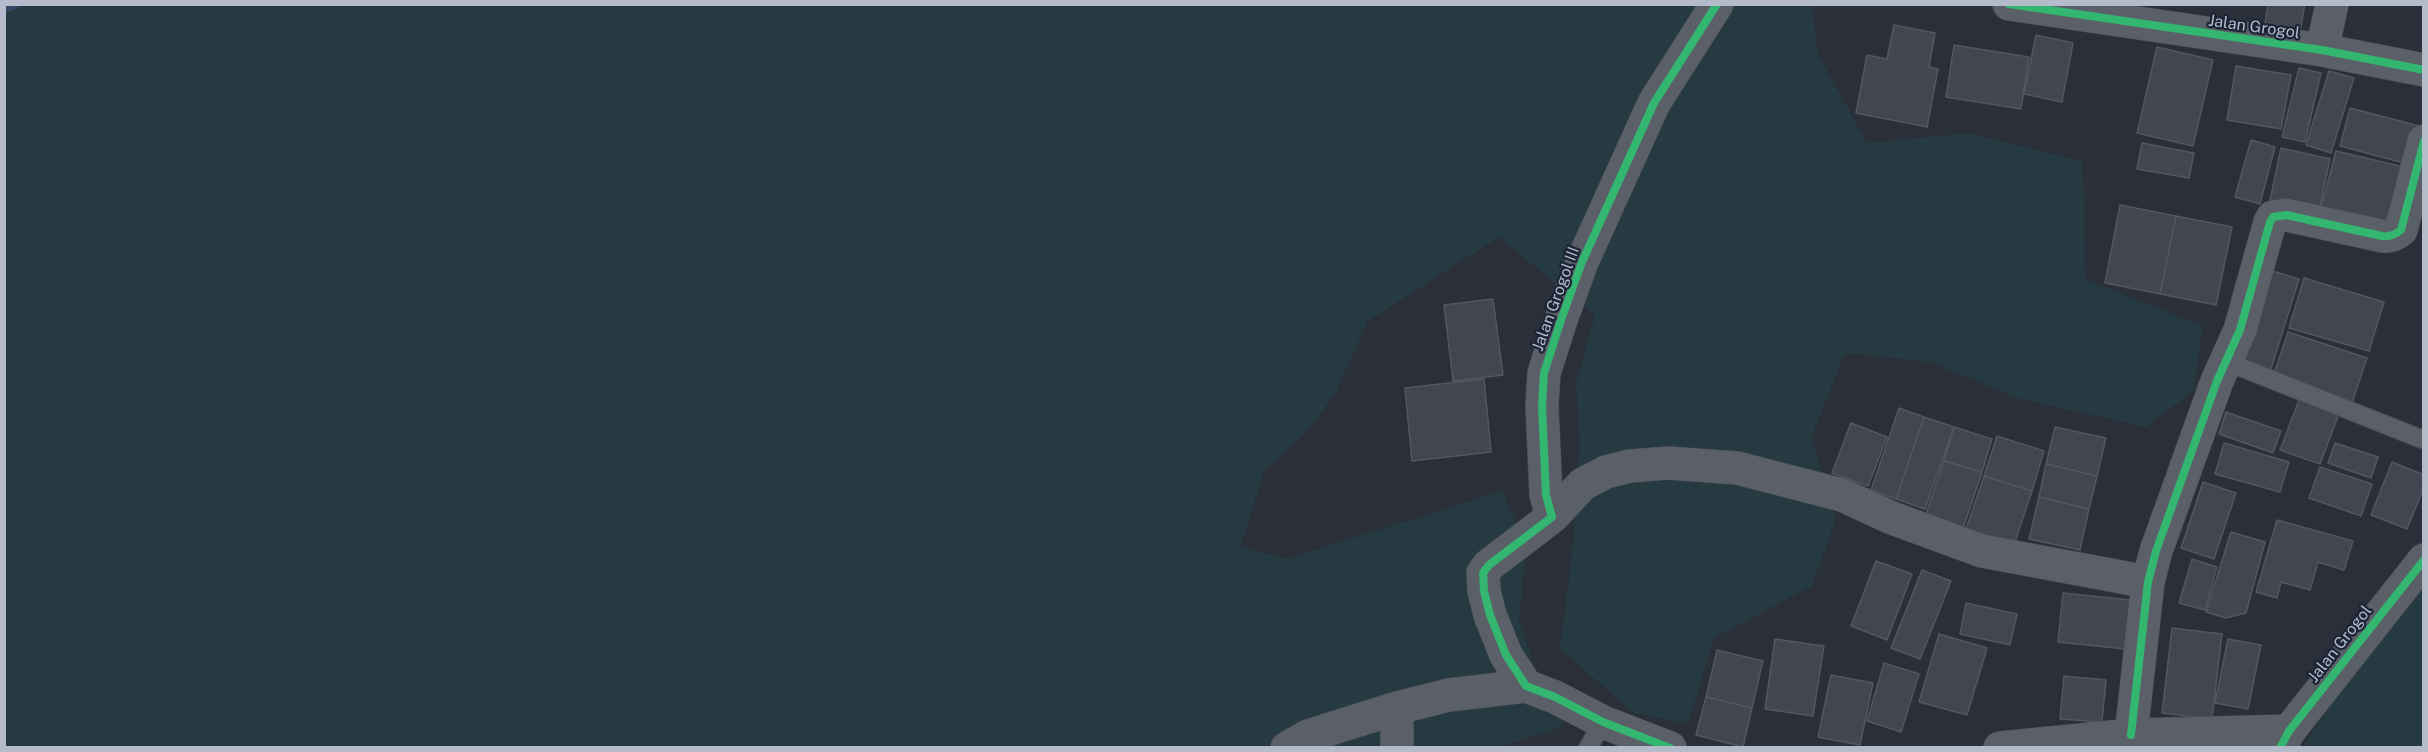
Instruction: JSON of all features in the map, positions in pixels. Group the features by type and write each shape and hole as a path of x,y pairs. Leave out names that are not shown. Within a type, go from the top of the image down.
{"street":[{"name":"Jalan Grogol III","path":"1552,517 1546,495 1542,406 1544,373 1557,331 1582,262 1654,103 1717,4"},
{"name":"Jalan Grogol","path":"2010,4 2165,15 2189,32 2322,50 2424,70"},
{"path":"2322,50 2332,4"},
{"path":"2131,735 2148,582 2156,551 2225,362 2240,330 2273,217 2286,216 2389,237 2396,234 2401,230 2424,141"},
{"path":"1526,686 1506,655 1490,615 1484,591 1483,573 1489,565 1552,517 1583,484 1606,472 1630,466 1668,463 1737,468 1842,495 1902,522 1982,550 2148,582"},
{"name":"Jalan Grogol","path":"2285,739 2424,560"},
{"path":"1287,747 1308,736 1397,708 1449,695 1526,686 1555,697 1596,735 1670,747"},
{"path":"1397,708 1397,747"},
{"path":"2000,747 2131,735 2285,739"}],"lane":[{"path":"2225,362 2424,440"}],"shaded area":[{"path":"1781,4 1812,6 1818,54 1867,143 1968,133 2083,161 2085,279 2203,326 2193,391 2146,427 2020,399 1930,362 1845,353 1811,438 1836,518 1812,586 1714,638 1688,724 1634,713 1560,649 1572,554 1580,446 1576,382 1595,316 1499,237 1368,321 1335,394 1306,433 1264,471 1241,546 1286,559 1502,491 1526,545 1519,622 1544,692 1565,726 1498,748 5,747 4,5"},
{"path":"2423,587 2423,747 2304,748 2344,684"}],"building":[{"path":"2268,4 2305,4 2300,31 2265,24"},
{"path":"1894,25 1935,33 1929,67 1938,69 1927,127 1856,113 1867,55 1887,59"},
{"path":"2036,35 2073,43 2062,102 2024,94"},
{"path":"1954,45 2029,57 2021,109 1946,97"},
{"path":"2157,47 2213,60 2193,146 2137,133"},
{"path":"2236,66 2291,75 2281,129 2227,120"},
{"path":"2299,68 2321,73 2305,142 2282,137"},
{"path":"2329,71 2354,78 2331,153 2306,145"},
{"path":"2350,108 2423,127 2412,165 2340,146"},
{"path":"2251,140 2275,147 2260,204 2235,197"},
{"path":"2142,143 2194,153 2189,178 2137,169"},
{"path":"2281,148 2330,159 2318,216 2269,205"},
{"path":"2336,151 2412,169 2397,227 2321,208"},
{"path":"2120,205 2176,216 2160,294 2105,283"},
{"path":"2176,216 2232,227 2216,305 2160,294"},
{"path":"2266,269 2299,279 2270,372 2237,362"},
{"path":"2304,278 2384,302 2369,351 2289,328"},
{"path":"1493,299 1503,375 1453,381 1444,305"},
{"path":"2288,332 2367,358 2352,403 2273,377"},
{"path":"1484,379 1491,452 1412,461 1405,388"},
{"path":"2299,400 2339,414 2320,464 2280,450"},
{"path":"1899,408 1924,417 1896,499 1871,490"},
{"path":"2226,412 2281,431 2273,453 2219,434"},
{"path":"1924,417 1954,427 1925,509 1896,499"},
{"path":"1851,423 1887,437 1868,486 1832,473"},
{"path":"1954,427 1992,439 1982,472 1944,461"},
{"path":"2055,427 2106,438 2097,476 2046,464"},
{"path":"1997,436 2044,451 2032,491 1984,476"},
{"path":"2224,443 2289,462 2280,492 2215,474"},
{"path":"2335,443 2378,457 2371,478 2328,463"},
{"path":"1944,461 1982,472 1961,535 1923,523"},
{"path":"2392,462 2424,475 2424,487 2407,529 2371,515"},
{"path":"2046,464 2097,476 2089,509 2039,497"},
{"path":"2320,467 2372,484 2361,516 2309,498"},
{"path":"1984,476 2032,491 2012,551 1964,535"},
{"path":"2203,482 2236,493 2214,559 2181,548"},
{"path":"2039,497 2089,509 2080,550 2029,539"},
{"path":"2277,520 2353,541 2344,570 2318,562 2310,590 2281,582 2277,598 2256,592"},
{"path":"2231,532 2265,542 2246,613 2226,618 2206,612"},
{"path":"2192,559 2217,567 2205,610 2179,603"},
{"path":"1876,561 1912,574 1887,640 1851,626"},
{"path":"1922,570 1951,581 1920,659 1891,648"},
{"path":"2063,593 2131,600 2125,649 2058,642"},
{"path":"1966,603 2017,614 2010,645 1960,634"},
{"path":"2172,628 2222,634 2212,719 2162,713"},
{"path":"1939,634 1987,648 1967,715 1919,702"},
{"path":"1775,639 1824,646 1813,716 1765,709"},
{"path":"2228,639 2261,645 2248,709 2215,703"},
{"path":"1717,650 1763,661 1752,708 1706,697"},
{"path":"1884,663 1919,674 1901,732 1867,721"},
{"path":"1831,675 1873,683 1860,745 1818,737"},
{"path":"2064,676 2106,680 2102,722 2060,719"},
{"path":"1706,697 1752,708 1743,747 1696,735"}],"waterway":[{"path":"4,8 14,4"}],"cycle path":[{"path":"1670,748 1603,722 1555,697 1526,686 1506,655 1490,615 1484,591 1483,573 1489,565 1552,517 1546,495 1542,406 1544,373 1561,320 1582,262 1654,103 1717,4"},
{"path":"2009,4 2322,50 2424,70"},
{"path":"2131,735 2148,582 2156,551 2217,381 2240,330 2270,222 2273,217 2286,215 2382,236 2394,234 2401,230 2424,141"},
{"path":"2280,748 2289,731 2424,560"}]}
